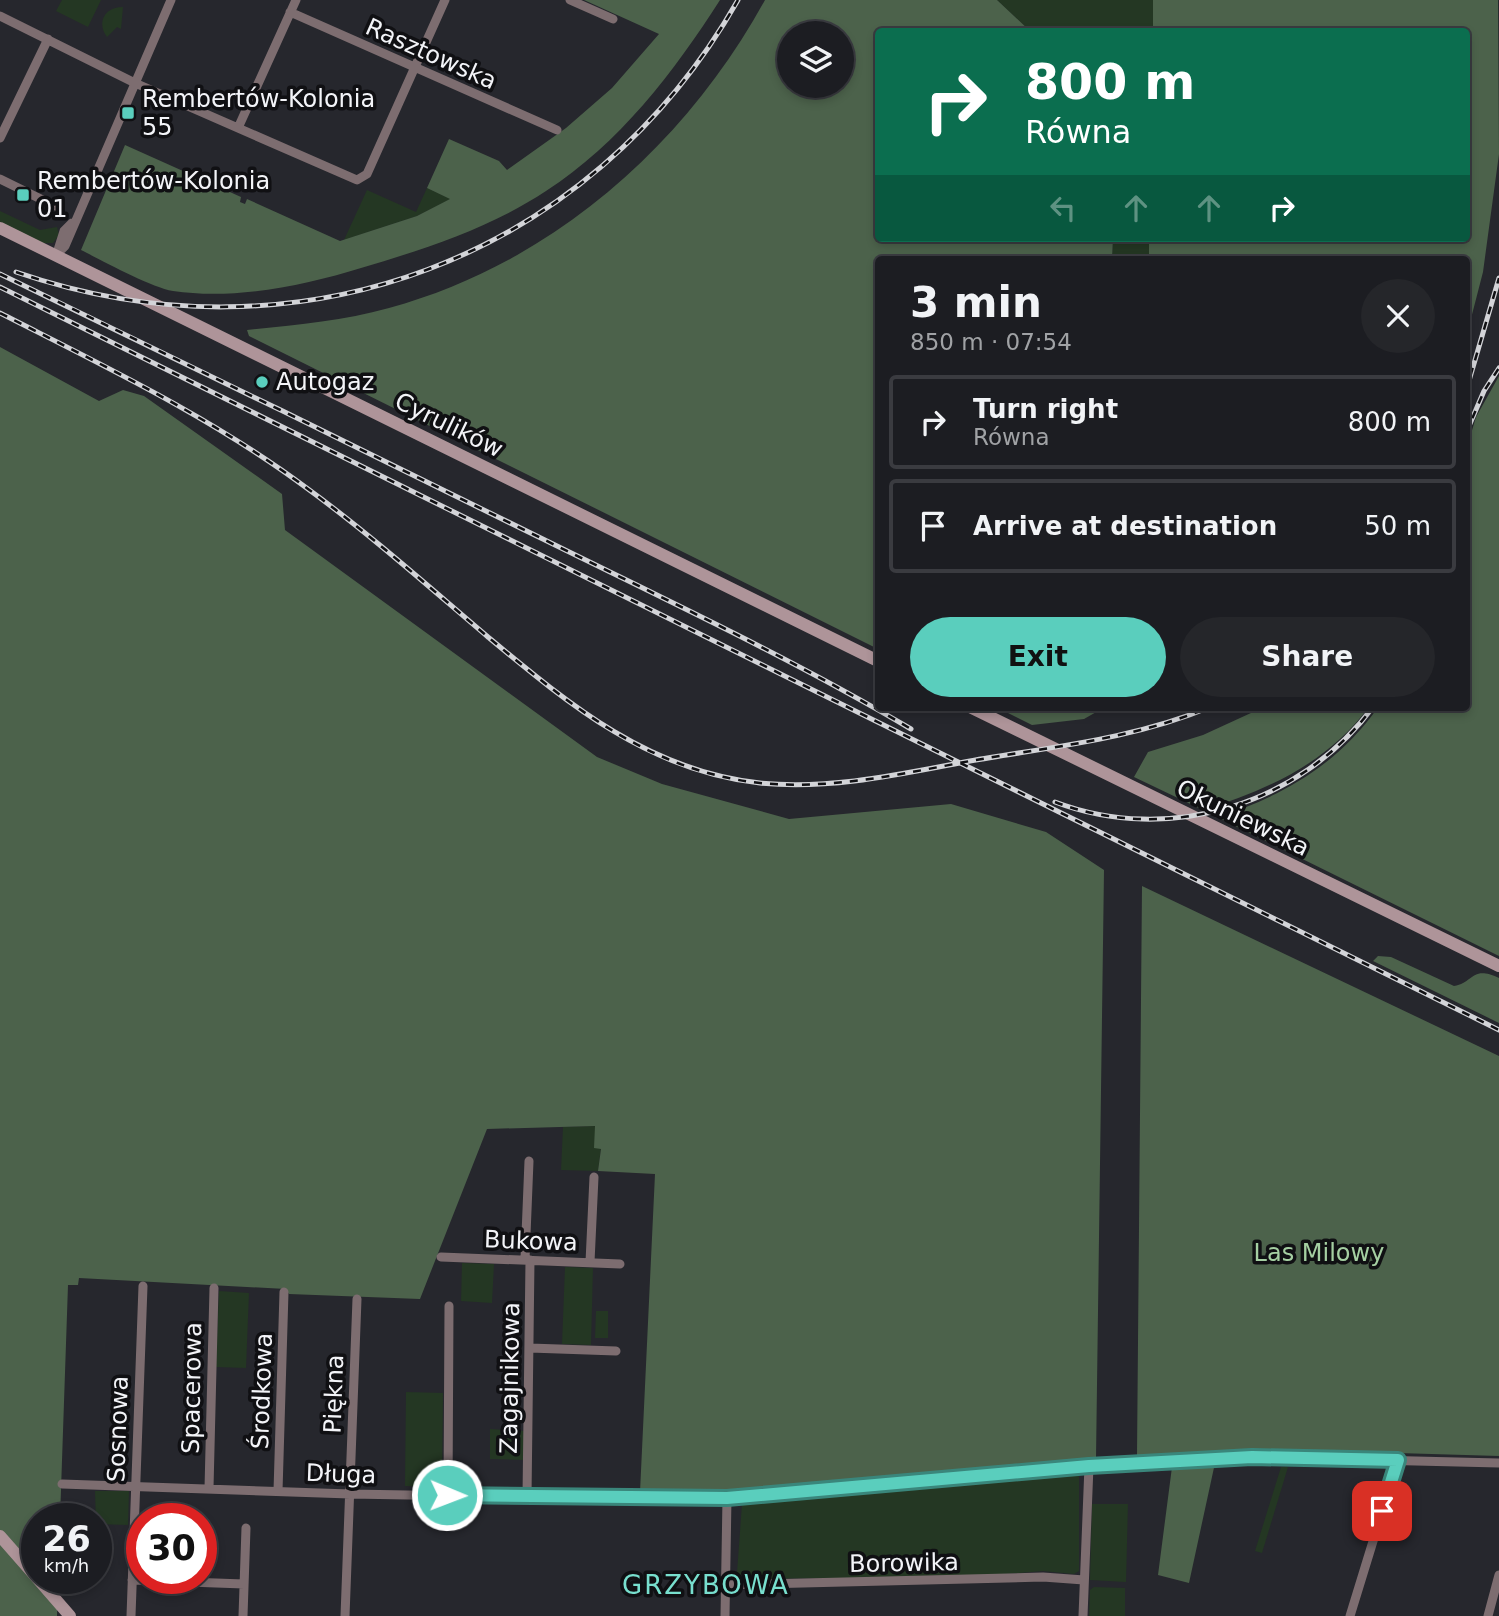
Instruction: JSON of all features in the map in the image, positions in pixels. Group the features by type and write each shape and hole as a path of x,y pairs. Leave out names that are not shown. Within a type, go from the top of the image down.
{"main road":[{"name":"Cyrulików","path":"0,228 875,660"},
{"name":"Okuniewska","path":"978,711 1499,966"},
{"path":"0,1536 21,1560"},
{"path":"51,1594 70,1616"}],"street":[{"path":"56,255 65,246 72,223 171,0"},
{"path":"239,128 296,0"},
{"path":"0,16 135,83 353,179 361,179 367,174 445,0"},
{"path":"570,0 613,19"},
{"name":"Rasztowska","path":"290,12 557,130"},
{"path":"0,138 48,39"},
{"path":"0,179 55,206"},
{"name":"Zagajnikowa","path":"527,1496 530,1348 529,1161"},
{"path":"590,1262 594,1177"},
{"name":"Bukowa","path":"441,1257 620,1264"},
{"name":"Sosnowa","path":"134,1503 143,1286"},
{"name":"Spacerowa","path":"209,1489 214,1288"},
{"name":"Środkowa","path":"278,1491 285,1292"},
{"name":"Piękna","path":"345,1616 356,1299"},
{"path":"447,1495 449,1306"},
{"path":"530,1348 616,1351"},
{"name":"Długa","path":"62,1484 349,1494 727,1498 1089,1466 1252,1457 1499,1463"},
{"path":"1350,1616 1398,1460"},
{"path":"1083,1616 1089,1466"},
{"path":"724,1616 727,1498"},
{"path":"243,1616 246,1528"},
{"path":"1488,1616 1499,1575"},
{"name":"Borowika","path":"726,1585 1044,1577 1084,1580"},
{"path":"217,1583 244,1584"},
{"name":"Sosnowa","path":"131,1616 132,1594"}],"green space":[{"path":"62,0 101,0 88,27 56,11"},
{"path":"584,0 720,0 664,80 598,151 546,191 480,227 433,245 316,280 268,290 220,294 163,289 81,250 125,145 241,197 240,202 245,204 247,199 340,241 417,216 450,199 427,188 449,139 499,161 507,170 566,128 612,88 659,34"},
{"path":"765,0 997,0 1027,28 875,28 875,242 1113,242 1112,256 875,256 875,648 249,336 247,330 336,319 389,308 448,288 505,262 558,230 608,192 654,150 695,104 733,53"},
{"path":"997,0 1153,0 1153,28 1027,28"},
{"path":"1153,0 1498,0 1499,154 1483,272 1470,322 1470,256 1149,256 1149,242 1470,242 1470,28 1153,28"},
{"path":"123,7 121,29 117,27 107,37 102,26 104,16 111,10"},
{"path":"427,188 451,199 417,216 344,240 367,190 416,212"},
{"path":"0,211 40,230 57,227 59,235 53,243 42,243 0,223"},
{"path":"1113,242 1149,242 1149,256 1112,256"},
{"path":"0,347 99,401 123,390 144,396 282,494 285,530 597,757 662,784 789,819 951,804 1046,832 1104,870 1096,1459 732,1490 640,1492 655,1174 598,1171 601,1149 594,1148 595,1126 487,1129 420,1299 289,1294 286,1289 79,1278 78,1285 68,1285 61,1503 21,1503 21,1594 58,1594 57,1616 0,1616"},
{"path":"1499,376 1499,956 1217,817 1263,800 1307,776 1346,745 1375,711 1470,711 1470,437 1476,417"},
{"path":"1004,711 1098,711 1084,719 1032,725"},
{"path":"1255,711 1366,711 1334,744 1295,772 1250,793 1203,810 1134,777 1148,752 1203,735"},
{"name":"Las Milowy","path":"1142,886 1499,1056 1499,1456 1259,1449 1137,1456"},
{"path":"1378,956 1391,957 1454,986 1483,973 1499,978 1499,1023 1373,961"},
{"path":"595,1126 601,1148 598,1171 561,1170 563,1127"},
{"path":"462,1263 494,1264 492,1303 461,1301"},
{"path":"565,1267 593,1268 591,1345 562,1344"},
{"path":"219,1291 249,1293 246,1368 216,1367"},
{"path":"596,1311 608,1311 608,1338 595,1338"},
{"path":"406,1392 443,1393 442,1481 436,1487 405,1486"},
{"path":"490,1429 525,1431 524,1460 490,1459"},
{"path":"1215,1463 1189,1583 1158,1575 1172,1467"},
{"path":"1281,1467 1288,1467 1262,1553 1255,1551"},
{"path":"1079,1475 1079,1571 1074,1574 1043,1571 967,1577 742,1579 737,1573 742,1504 828,1494"},
{"path":"95,1491 129,1491 126,1525 112,1524 112,1503 95,1503"},
{"path":"1092,1504 1128,1504 1126,1582 1090,1580"},
{"path":"1094,1587 1125,1588 1125,1616 1089,1616 1090,1590"}],"railway":[{"path":"16,272 122,299 227,307 330,297 428,270 519,225 603,165 676,90 738,0"},
{"path":"0,274 690,611 875,709"},
{"path":"1470,377 1499,278"},
{"path":"0,287 1499,1030"},
{"path":"0,313 197,416 272,463 354,524 549,687 613,731 682,765 720,776 760,783 839,783 1092,741 1152,727 1199,711"},
{"path":"1470,424 1484,391 1499,368"},
{"path":"879,711 911,729"},
{"path":"1055,802 1098,814 1143,819 1186,817 1229,807 1270,791 1309,769 1343,741 1369,711"}],"place":[{"name":"Rembertów-Kolonia 55","path":"128,113"},
{"name":"Rembertów-Kolonia 01","path":"23,195"},
{"name":"Autogaz","path":"262,382"}],"district":[{"name":"GRZYBOWA","path":"706,1585"}],"route":[{"path":"447,1495 686,1500 1089,1466 1252,1457 1398,1460 1382,1511"}]}
